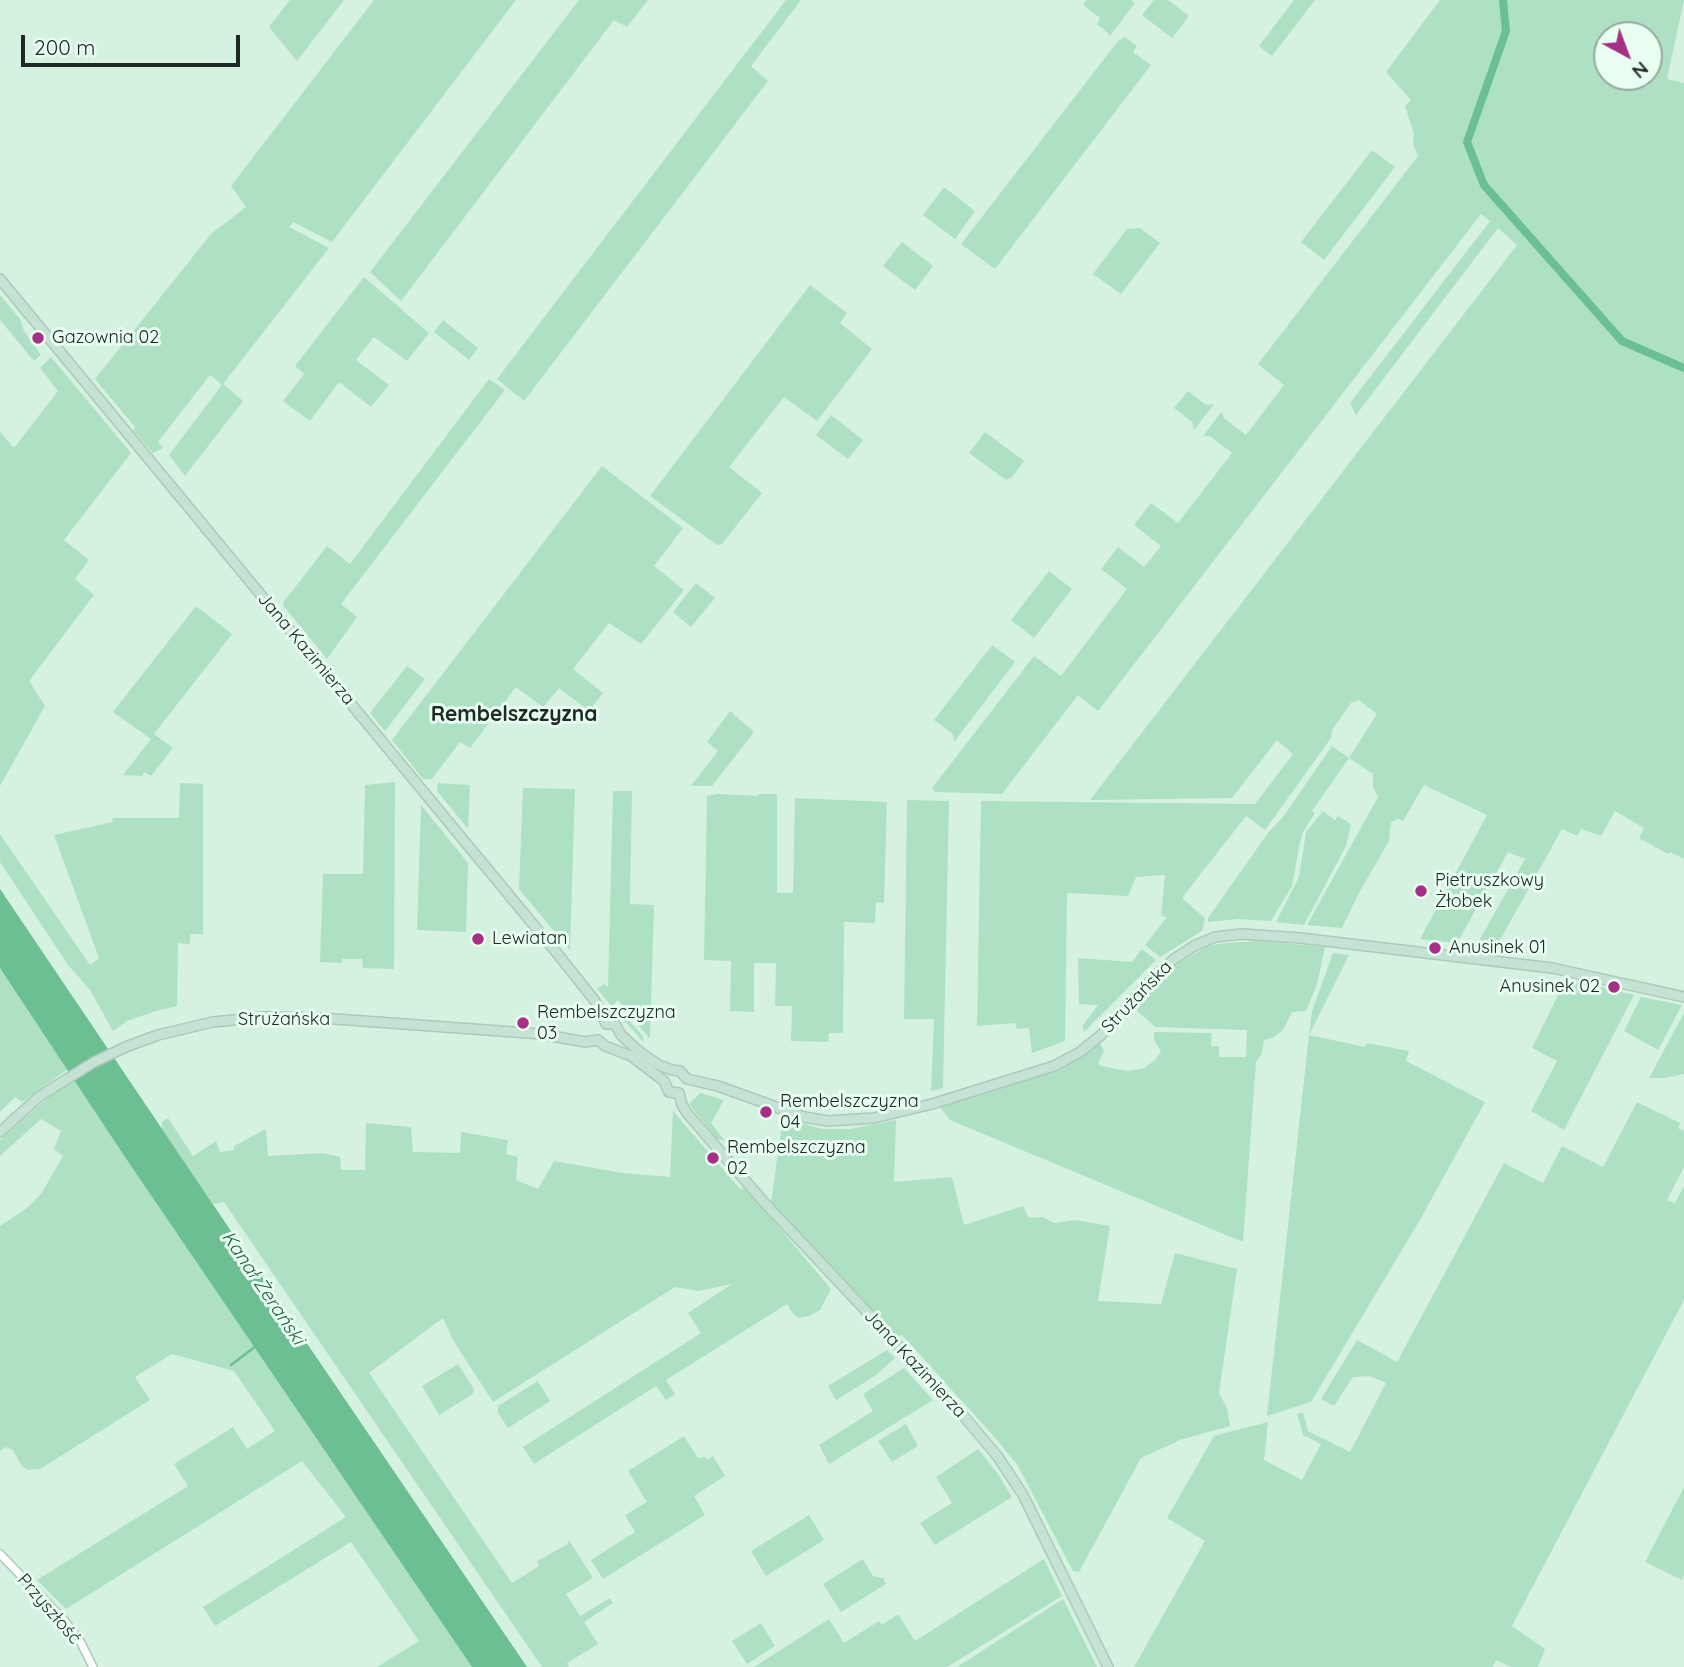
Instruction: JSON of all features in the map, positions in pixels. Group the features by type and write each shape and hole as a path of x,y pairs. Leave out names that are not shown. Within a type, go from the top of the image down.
{"main road":[{"name":"Jana Kazimierza","path":"0,279 569,968 599,1007 606,1024"},
{"name":"Strużańska","path":"687,1079 731,1090 804,1117 828,1121 874,1118 932,1104 1054,1066 1080,1052 1100,1036 1155,975 1174,959 1215,937 1242,934 1300,938 1552,968 1684,996"},
{"name":"Strużańska","path":"0,1132 61,1082 128,1046 187,1027 264,1017 322,1018 541,1034 585,1042 598,1040"},
{"path":"606,1024 615,1024 621,1035 641,1053 683,1073 687,1079 686,1086 679,1093 667,1090 664,1081 632,1056 598,1040 599,1030 606,1024"},
{"path":"611,1047 619,1042 621,1035"},
{"path":"664,1081 666,1074 672,1070"},
{"name":"Jana Kazimierza","path":"679,1093 687,1113 762,1200 956,1407 1004,1464 1028,1504 1108,1667"}],"street":[{"name":"Przyszłość","path":"0,1554 69,1626 93,1667"}],"shaded area":[{"path":"290,0 344,0 297,61 269,27"},
{"path":"374,0 516,0 332,242 293,222 289,227 329,248 223,384 243,401 185,476 169,455 222,385 210,375 158,442 163,448 153,453 95,379 211,234 246,207 231,186"},
{"path":"579,0 648,0 627,27 614,20 401,301 370,272"},
{"path":"786,0 801,0 751,66 768,81 524,401 497,379"},
{"path":"1086,0 1131,0 1135,3 1109,37 1097,24 1100,18 1083,5"},
{"path":"1154,0 1168,0 1189,16 1172,38 1142,15"},
{"path":"1294,0 1315,0 1272,56 1259,46"},
{"path":"1440,0 1684,0 1667,79 1684,83 1684,859 1670,852 1668,854 1639,838 1644,828 1615,811 1601,836 1581,829 1577,836 1562,829 1495,949 1476,946 1525,859 1508,852 1457,943 1420,939 1487,815 1424,785 1403,821 1398,819 1391,822 1389,841 1342,928 1307,925 1378,797 1373,787 1373,774 1349,758 1377,714 1359,700 1351,703 1332,730 1331,738 1265,830 1246,816 1182,898 1205,918 1202,931 1160,957 1145,945 1167,917 1161,916 1165,875 1136,877 1128,896 1067,893 1065,1041 1032,1053 1029,1028 1017,1029 1015,1023 977,1026 981,801 1255,804 1293,754 1277,740 1232,798 1090,800 1517,245 1498,228 1356,415 1350,403 1490,221 1481,214 1098,711 1078,695 1002,794 935,792 932,788 1034,656 1061,676 1127,589 1101,569 1118,547 1144,567 1161,546 1134,525 1151,503 1178,523 1232,453 1210,436 1203,436 1222,411 1224,418 1246,435 1284,385 1258,364 1418,156 1405,106 1411,100 1386,72"},
{"path":"1125,37 1137,46 1133,52 1151,65 995,269 961,244 1118,41"},
{"path":"1372,150 1395,167 1324,260 1301,242"},
{"path":"944,187 975,211 955,239 923,215"},
{"path":"1140,228 1160,243 1121,294 1093,274 1127,229"},
{"path":"902,242 933,266 915,290 883,266"},
{"path":"364,277 429,333 407,361 374,337 356,360 389,385 371,407 339,382 310,421 283,401 304,374 295,366"},
{"path":"810,285 847,313 840,323 872,349 817,421 784,397 729,467 762,493 722,544 717,545 650,496"},
{"path":"0,295 20,319 24,331 41,355 34,361 0,320"},
{"path":"443,320 478,348 469,360 434,332"},
{"path":"51,357 131,453 64,540 89,560 75,579 94,595 29,681 45,706 0,786 0,432 14,448 58,391 40,368"},
{"path":"489,379 505,390 341,604 357,617 327,659 282,604 327,546 350,564"},
{"path":"1188,391 1206,405 1214,404 1194,430 1192,422 1174,408"},
{"path":"831,415 863,440 848,459 816,435"},
{"path":"985,432 1024,461 1012,477 1006,480 969,453"},
{"path":"602,466 683,528 654,566 684,590 641,644 609,623 573,669 603,693 589,711 559,688 543,707 516,687 470,748 460,742 432,779 423,779 392,740"},
{"path":"1049,571 1072,589 1034,638 1011,620"},
{"path":"696,583 715,598 691,627 673,612"},
{"path":"196,606 232,634 154,734 173,748 151,776 144,772 142,776 123,775 151,739 113,712"},
{"path":"992,645 1015,662 954,742 953,734 934,720"},
{"path":"407,666 425,679 385,731 370,713"},
{"path":"730,711 754,732 712,786 691,786 718,751 707,742"},
{"path":"1332,746 1349,758 1312,811 1315,813 1300,842 1292,886 1271,921 1238,919 1208,922 1208,918"},
{"path":"395,782 394,969 363,968 362,959 342,959 342,963 320,962 323,874 363,874 365,785"},
{"path":"180,783 203,784 203,934 190,934 190,944 178,943 177,1006 127,1021 113,1031 90,990 68,965 0,862 0,834 90,965 99,958 54,835 113,822 112,818 179,818"},
{"path":"438,783 470,785 468,829 437,791"},
{"path":"523,788 575,789 570,950 519,889"},
{"path":"613,791 632,791 630,904 654,905 650,1039 618,1000 614,1004 643,1036 644,1043 597,989 604,984 608,987"},
{"path":"777,794 777,893 793,893 795,798 887,802 884,903 876,902 875,923 844,922 843,1033 829,1033 828,1042 791,1041 792,1006 775,1006 776,963 754,963 754,1012 730,1011 731,961 704,960 707,796"},
{"path":"907,800 949,801 943,1088 931,1091 934,1019 904,1019"},
{"path":"421,805 468,863 466,932 417,930"},
{"path":"1323,811 1335,820 1338,816 1351,824 1346,846 1304,925 1276,922 1299,877 1306,832"},
{"path":"1260,941 1325,947 1317,984 1306,1011 1292,1012 1283,1030 1264,1040 1262,1053 1256,1062 1243,1242 950,1120 939,1106 1060,1070 1100,1043 1104,1051 1098,1063 1101,1066 1128,1071 1144,1068 1156,1059 1161,1051 1154,1040 1154,1032 1212,1033 1211,1046 1219,1046 1219,1057 1246,1057 1247,1030 1155,1027 1134,1008 1157,982 1180,962 1208,946"},
{"path":"1142,949 1156,960 1084,1032 1083,1025 1098,1005 1079,1004 1078,958 1132,962"},
{"path":"1333,953 1349,955 1309,1035 1312,1011"},
{"path":"0,968 68,1069 22,1102 15,1097 0,1112"},
{"path":"1566,979 1634,995 1564,1130 1531,1111 1557,1061 1532,1048"},
{"path":"1641,997 1682,1005 1658,1050 1624,1031"},
{"path":"1684,1013 1684,1074 1649,1078"},
{"path":"1309,1035 1365,1047 1367,1043 1409,1051 1406,1061 1485,1102 1421,1218 1311,1402 1267,1416"},
{"path":"75,1079 129,1163 472,1667 377,1667 419,1641 351,1542 215,1626 203,1607 346,1517 302,1461 66,1609 37,1580 188,1486 174,1464 233,1427 247,1449 275,1431 234,1371 172,1354 135,1377 150,1400 40,1469 27,1470 13,1450 6,1447 0,1451 0,1226 27,1208 41,1194 63,1156 54,1149 61,1131 41,1119 0,1156 0,1140 49,1097"},
{"path":"700,1093 724,1100 711,1123 725,1141 716,1138 689,1104"},
{"path":"1637,1102 1680,1123 1678,1128 1684,1131 1684,1167 1667,1200 1675,1203 1684,1186 1684,1300 1512,1626 1545,1649 1538,1667 1511,1667 1496,1660 1493,1667 1134,1667 1205,1541 1167,1518 1214,1436 1268,1422 1264,1460 1302,1480 1321,1444 1303,1435 1297,1414 1303,1412 1308,1431 1350,1452 1386,1383 1370,1376 1353,1377 1334,1406 1321,1399 1357,1340 1397,1362 1504,1163 1543,1183 1562,1146 1603,1167"},
{"path":"673,1111 741,1190 745,1187 831,1289 820,1310 799,1318 787,1304 666,1380 675,1394 666,1400 656,1386 534,1464 523,1447 701,1333 688,1313 732,1284 698,1291 675,1287 493,1402 453,1340 443,1318 369,1373 512,1583 539,1566 537,1561 568,1544 569,1540 593,1578 566,1594 580,1616 610,1598 613,1603 584,1622 598,1644 567,1663 569,1667 542,1667 224,1202 213,1204 162,1129 162,1122 168,1118 193,1156 216,1141 220,1152 234,1150 234,1146 266,1129 268,1156 323,1153 340,1157 341,1170 365,1170 366,1123 411,1127 413,1152 460,1153 461,1132 508,1140 506,1154 518,1157 516,1180 538,1189 554,1161 623,1173 670,1177"},
{"path":"783,1118 822,1129 850,1129 896,1120 894,1182 952,1177 964,1225 1023,1206 1029,1218 1043,1217 1054,1223 1076,1220 1110,1226 1098,1301 1161,1304 1175,1253 1237,1269 1219,1393 1227,1408 1230,1426 1180,1440 1141,1458 1079,1572 1073,1571 1018,1466 998,1441 902,1335 896,1337 771,1202"},
{"path":"887,1350 895,1358 875,1376 836,1400 828,1386"},
{"path":"458,1364 474,1389 473,1394 439,1415 422,1386"},
{"path":"904,1368 933,1400 829,1464 819,1445 873,1411 863,1394"},
{"path":"538,1381 550,1401 508,1428 498,1413 498,1406"},
{"path":"906,1424 918,1446 892,1462 878,1441"},
{"path":"684,1436 698,1458 705,1457 707,1460 713,1456 725,1476 694,1496 705,1515 603,1579 591,1560 635,1532 625,1515 647,1502 628,1471"},
{"path":"978,1449 1012,1497 935,1545 920,1523 952,1503 936,1477"},
{"path":"1684,1487 1684,1575 1682,1580 1645,1562"},
{"path":"809,1515 824,1540 766,1576 751,1551"},
{"path":"863,1559 873,1576 883,1578 886,1584 841,1612 823,1584"},
{"path":"1044,1559 1062,1596 947,1667 754,1667 829,1619 844,1643 879,1621 882,1625 898,1614 915,1641"},
{"path":"1063,1599 1097,1667 957,1667"},
{"path":"761,1623 775,1646 747,1664 732,1641"}],"water":[{"name":"Kanał Żerański","path":"0,889 527,1667 472,1667 129,1163 0,968"}],"waterway":[{"path":"1503,0 1506,31 1467,142 1484,185 1622,341 1684,368"},
{"path":"231,1365 256,1346"}],"place":[{"name":"Gazownia 02","path":"38,338"},
{"name":"Pietruszkowy Żłobek","path":"1421,891"},
{"name":"Lewiatan","path":"478,939"},
{"name":"Anusinek 01","path":"1435,948"},
{"name":"Anusinek 02","path":"1614,987"},
{"name":"Rembelszczyzna 03","path":"523,1023"},
{"name":"Rembelszczyzna 04","path":"766,1112"},
{"name":"Rembelszczyzna 02","path":"713,1158"}],"district":[{"name":"Rembelszczyzna","path":"514,715"}]}
